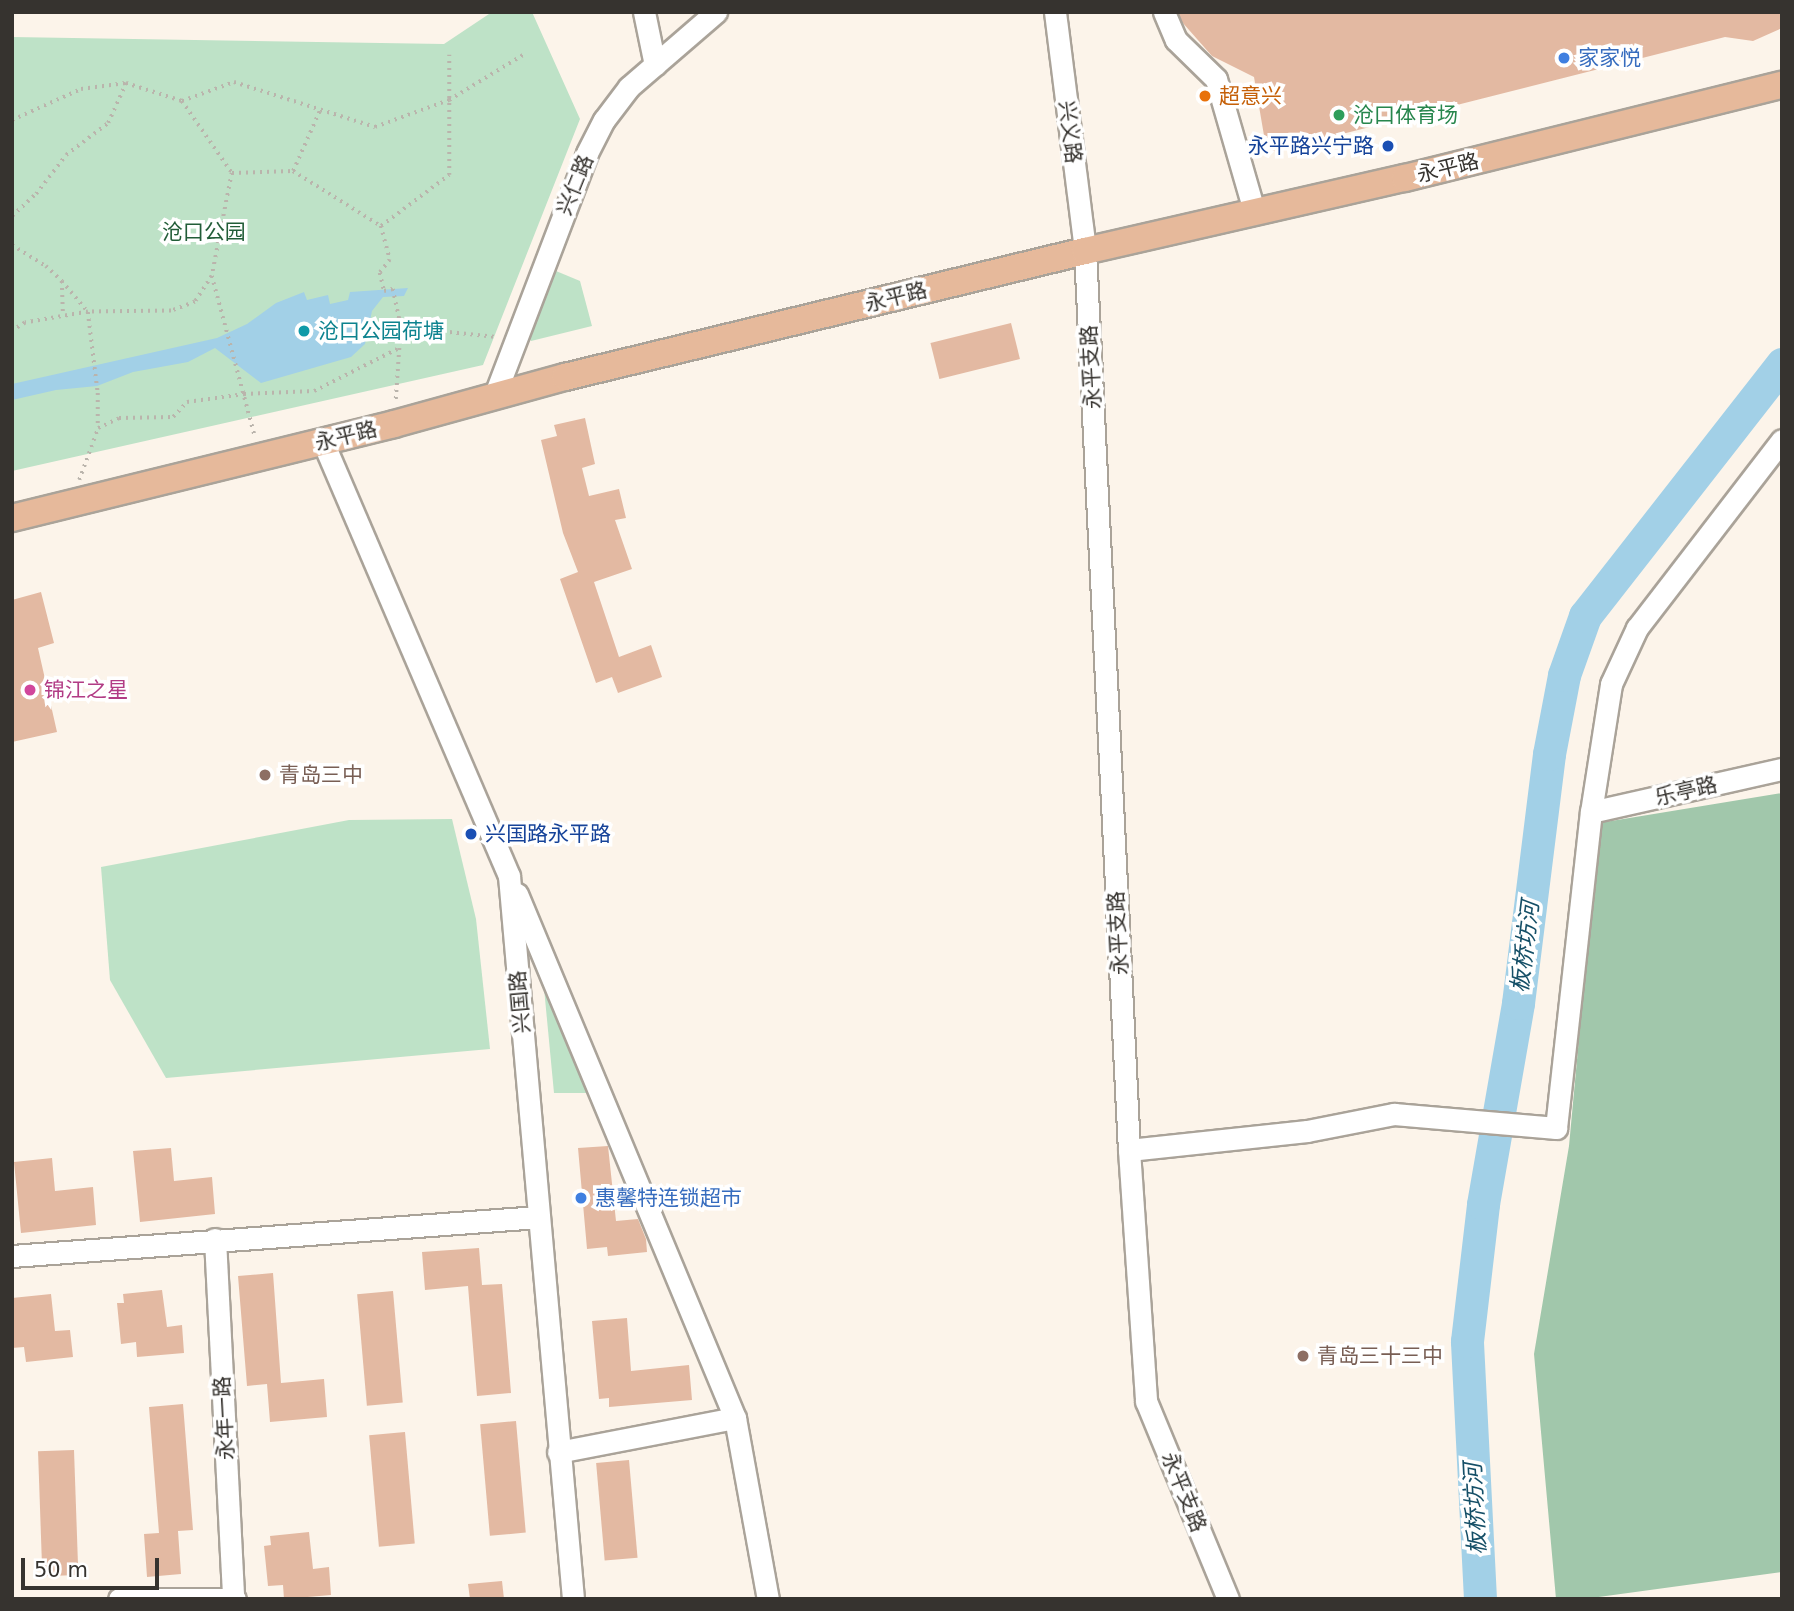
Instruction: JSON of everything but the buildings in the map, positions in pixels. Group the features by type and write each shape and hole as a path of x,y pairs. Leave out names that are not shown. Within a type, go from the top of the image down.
{"main road":[{"name":"永平路","path":"12,518 1085,251 1405,178 1782,85"}],"street":[{"path":"644,12 655,65"},
{"name":"兴仁路","path":"494,397 587,153 604,120 629,87 716,12"},
{"name":"兴义路","path":"1055,12 1085,251"},
{"path":"1164,12 1176,40 1216,79 1254,211"},
{"name":"永平支路","path":"1085,251 1129,1150 1146,1401 1228,1599"},
{"path":"1129,1150 1307,1131 1394,1114 1556,1128 1591,812 1611,684 1637,628 1782,440"},
{"name":"兴国路","path":"323,442 509,876 573,1599"},
{"name":"乐亭路","path":"1591,812 1782,769"},
{"path":"509,876 735,1418 768,1599"},
{"path":"12,1256 538,1217"},
{"name":"永年一路","path":"215,1239 234,1598"},
{"path":"558,1451 735,1418"},
{"path":"120,1599 234,1598"}],"path":[{"path":"381,226 449,175 449,55"},
{"path":"12,120 81,89 125,83 182,101 234,82 375,127 449,100 523,55"},
{"path":"12,216 36,194 66,155 107,123 125,83"},
{"path":"12,331 25,323 88,312 171,311 195,302 212,276 232,173 182,101"},
{"path":"293,171 320,110"},
{"path":"232,173 293,171 381,226 390,260 380,273 384,291 393,289 401,327 394,424"},
{"path":"12,245 46,266 88,312 98,393 98,428 70,505"},
{"path":"212,276 260,457"},
{"path":"62,281 63,316"},
{"path":"401,327 515,340"},
{"path":"98,428 119,418 173,417 187,402 244,394 314,391 399,348"}],"green space":[{"name":"沧口公园","path":"492,12 532,12 580,119 483,365 12,471 12,37 444,44"},
{"path":"556,271 580,281 592,326 531,341 529,338"},
{"path":"1782,793 1782,1572 1584,1599 1556,1599 1534,1354 1569,1146 1599,823"},
{"path":"452,819 476,919 490,1049 166,1078 110,980 101,867 349,820"},
{"path":"544,988 592,1093 554,1093"}],"water":[{"path":"408,288 404,296 383,297 372,311 365,344 351,357 261,383 215,348 188,362 133,372 97,386 56,390 12,400 12,384 217,338 247,324 276,303 304,292 307,300 328,295 330,304 348,300 350,292"}],"waterway":[{"name":"板桥坊河","path":"1480,1599 1467,1341 1483,1204 1518,1003 1549,754 1564,675 1585,616 1782,364"}],"place":[{"name":"家家悦","path":"1564,58"},
{"name":"超意兴","path":"1205,96"},
{"name":"沧口体育场","path":"1339,115"},
{"name":"永平路兴宁路","path":"1388,146"},
{"name":"沧口公园荷塘","path":"304,331"},
{"name":"锦江之星","path":"30,690"},
{"name":"青岛三中","path":"265,775"},
{"name":"兴国路永平路","path":"471,834"},
{"name":"惠馨特连锁超市","path":"581,1198"},
{"name":"青岛三十三中","path":"1303,1356"}]}
